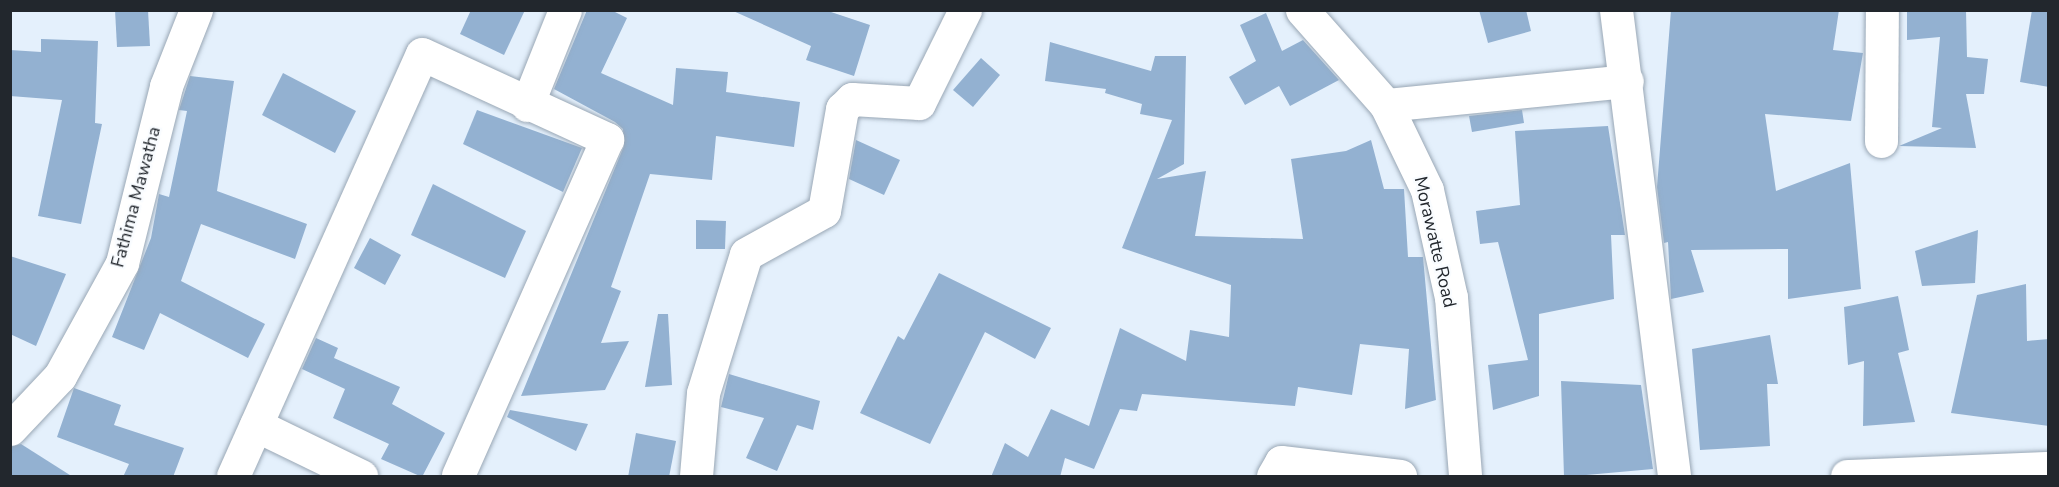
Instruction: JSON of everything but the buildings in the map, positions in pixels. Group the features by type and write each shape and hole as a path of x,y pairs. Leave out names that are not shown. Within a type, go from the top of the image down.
{"street":[{"name":"Fathima Mawatha","path":"10,429 60,376 122,263 166,86 196,10"},
{"path":"527,105 565,10"},
{"path":"696,477 703,393 746,254 824,211 842,109 852,99 919,103 965,10"},
{"name":"Morawatte Road","path":"1302,10 1386,105 1426,190 1451,297 1465,477"},
{"path":"1616,10 1627,81 1674,477"},
{"path":"1881,141 1882,10"},
{"path":"233,477 422,54 527,105 607,139 458,477"},
{"path":"1386,105 1627,81"},
{"path":"256,426 361,477"},
{"path":"1273,477 1281,462 1400,477"},
{"path":"1847,477 2049,468"}]}
